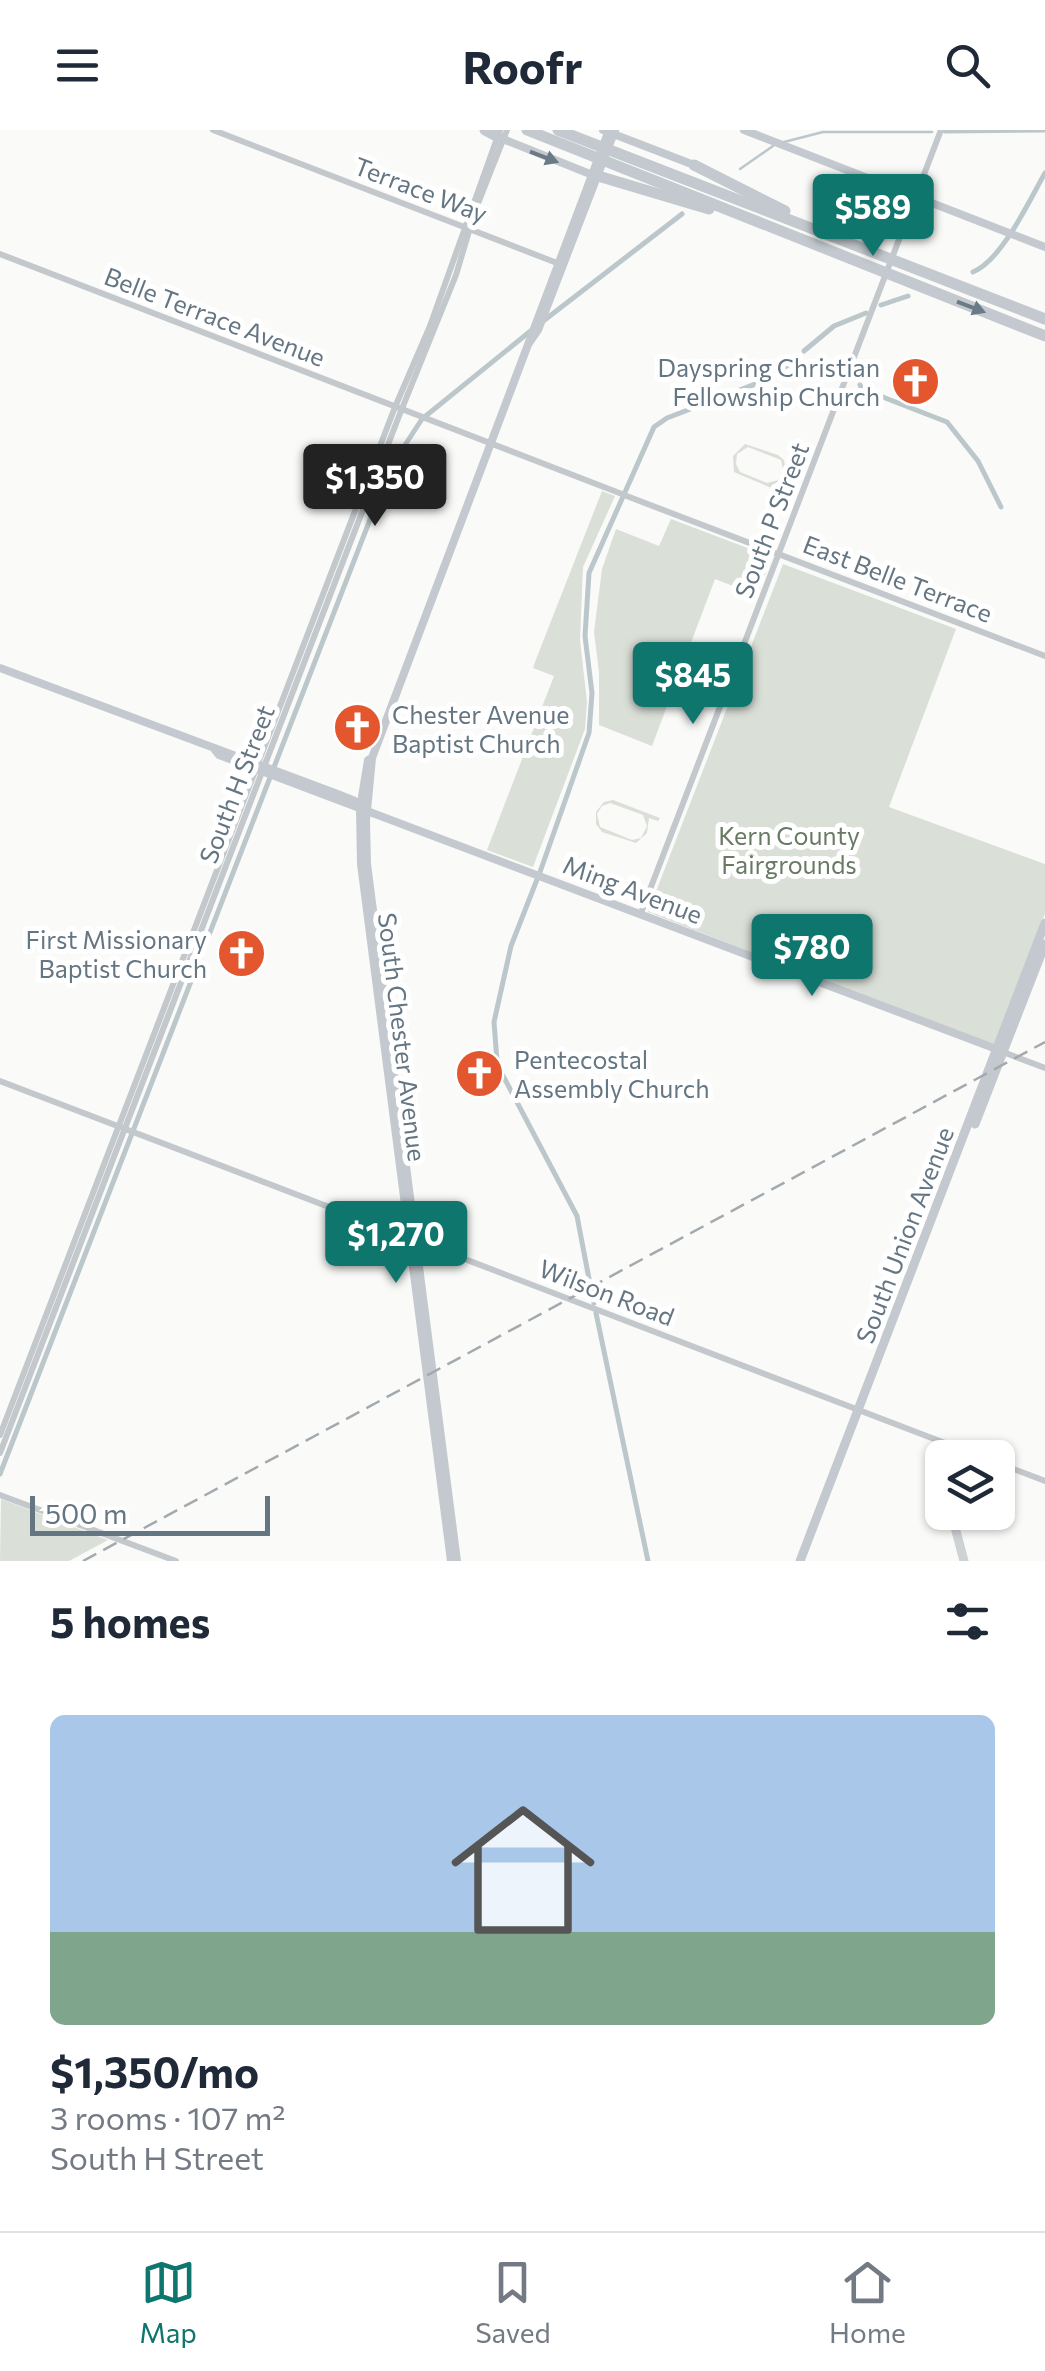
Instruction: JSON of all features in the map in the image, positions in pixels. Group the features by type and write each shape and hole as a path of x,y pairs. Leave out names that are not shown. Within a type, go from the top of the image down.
{"highway":[{"path":"485,130 501,134"},
{"path":"527,130 1045,336"},
{"path":"558,130 1045,319"},
{"path":"694,165 832,236"},
{"path":"596,172 766,225"}],"main road":[{"path":"744,130 1045,247"},
{"path":"501,134 596,172"},
{"path":"609,134 694,165"},
{"name":"South Chester Avenue","path":"454,1561 361,864 368,760 372,758 609,134"},
{"name":"South Chester Avenue","path":"572,232 596,172"},
{"name":"South Chester Avenue","path":"539,319 550,299 560,264"},
{"name":"Ming Avenue","path":"0,668 1000,1051"},
{"name":"South Union Avenue","path":"804,1561 1045,924"},
{"name":"South Union Avenue","path":"966,1139 976,1104 1045,944"},
{"name":"South Union Avenue","path":"861,1410 907,1300 916,1268"}],"street":[{"name":"Terrace Way","path":"214,130 560,264"},
{"name":"South P Street","path":"641,913 941,130"},
{"name":"South H Street","path":"265,770 284,698 398,408 444,307 501,134"},
{"name":"Belle Terrace Avenue","path":"0,254 490,444"},
{"name":"South H Street","path":"0,1453 128,1130 398,408"},
{"name":"East Belle Terrace","path":"490,444 1045,656"},
{"path":"282,722 284,698"},
{"path":"1000,1051 1045,1068"},
{"name":"Wilson Road","path":"0,1080 938,1440"},
{"name":"South H Street","path":"0,1435 128,1130"},
{"path":"1015,1470 1045,1481"},
{"path":"0,1495 176,1561"}],"green space":[{"path":"745,444 778,455 784,460 786,473 774,485 776,490 734,472 733,456","holes":["748,447 781,460 783,470 778,480 767,483 740,472 736,464 737,454"]},
{"path":"602,491 615,496 583,567 580,640 587,702 585,729 533,867 487,850 554,676 533,668"},
{"path":"671,519 766,555 771,562 756,595 715,579 652,746 599,725 594,632 602,569 616,529 659,546"},
{"name":"Kern County Fairgrounds","path":"783,564 956,629 889,807 1045,864 1045,914 994,1046 648,912"},
{"path":"613,800 660,818 649,818 647,833 636,843 602,832 596,824 596,812 604,802","holes":["610,803 643,815 647,826 641,838 632,840 600,827 597,814"]},
{"path":"1,1499 108,1540 69,1561 0,1561"}],"waterway":[{"path":"945,131 1045,130"},
{"path":"780,143 823,132 932,132"},
{"path":"740,169 773,146"},
{"path":"973,272 1004,243 1045,173"},
{"path":"542,322 682,214"},
{"path":"881,305 908,296"},
{"path":"804,351 834,326 866,313"},
{"path":"0,1474 390,468 422,419 533,329"},
{"path":"540,872 589,733 592,693 585,636 589,573 654,427 667,418 766,380 794,361"},
{"path":"860,385 947,422 978,461 1001,507"},
{"path":"497,1061 494,1022 511,946 538,877"},
{"path":"500,1070 577,1216 590,1284"},
{"path":"591,1290 594,1303"},
{"path":"596,1313 648,1561"}],"taxiway":[{"path":"956,1530 964,1561"}],"railway":[{"path":"83,1561 1045,1042"}],"place":[{"name":"Dayspring Christian Fellowship Church","path":"915,381"},
{"name":"Chester Avenue Baptist Church","path":"357,728"},
{"name":"First Missionary Baptist Church","path":"242,953"},
{"name":"Pentecostal Assembly Church","path":"479,1073"}]}
